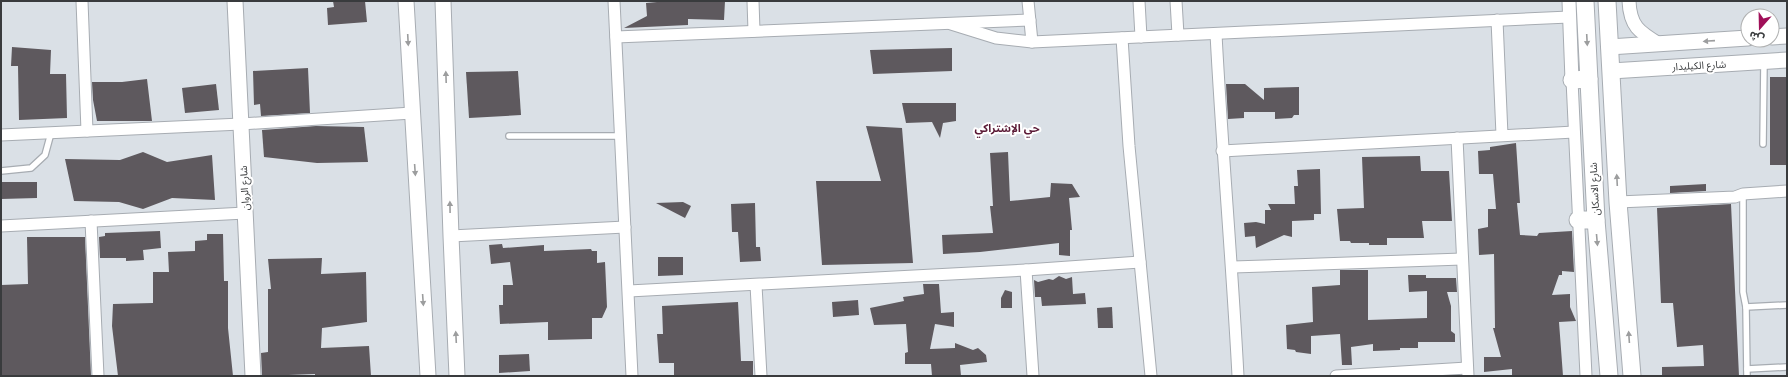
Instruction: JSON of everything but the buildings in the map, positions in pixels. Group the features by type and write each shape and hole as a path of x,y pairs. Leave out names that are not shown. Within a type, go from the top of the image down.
{"main road":[{"name":"شارع الروان","path":"236,1 253,376"},
{"path":"406,1 428,376"},
{"path":"443,1 451,236 458,376"},
{"name":"شارع الاسكان","path":"1585,1 1596,220 1609,376"},
{"path":"1607,1 1618,202 1632,376"},
{"path":"1609,47 1740,39"},
{"path":"1659,44 1661,68"},
{"name":"شارع الكيليدار","path":"1611,71 1787,60"},
{"path":"1572,80 1589,79"},
{"path":"1578,220 1596,220"}],"street":[{"path":"82,1 86,131"},
{"path":"614,1 632,376"},
{"path":"753,1 754,31"},
{"path":"1028,1 1032,42"},
{"path":"1139,1 1141,37"},
{"path":"1176,1 1178,35"},
{"path":"1569,1 1586,376"},
{"path":"1629,1 1631,18 1637,29 1641,34 1659,44"},
{"path":"951,24 996,38 1032,42 1569,17"},
{"path":"616,37 1030,20"},
{"path":"1497,20 1502,135"},
{"path":"1216,34 1222,151 1232,267 1238,376"},
{"path":"1122,38 1140,262 1152,376"},
{"path":"1,135 241,124 412,113"},
{"path":"1222,151 1574,132"},
{"path":"1336,376 1468,372 1457,138"},
{"path":"1618,202 1735,196 1743,194 1787,191"},
{"path":"1,226 245,213"},
{"path":"91,221 98,376"},
{"path":"451,236 625,227"},
{"path":"1232,267 1462,259"},
{"path":"629,291 1026,270 1140,262"},
{"path":"1026,270 1033,376"},
{"path":"756,285 761,376"}],"lane":[{"path":"1763,144 1764,62"},
{"path":"1,171 31,168 45,155 51,132"},
{"path":"509,136 620,136"},
{"path":"1743,194 1743,292 1746,307 1747,376"},
{"path":"1746,307 1787,304"},
{"path":"1747,369 1787,367"}],"district":[{"name":"حي الإشتراكي","path":"1007,128"}]}
